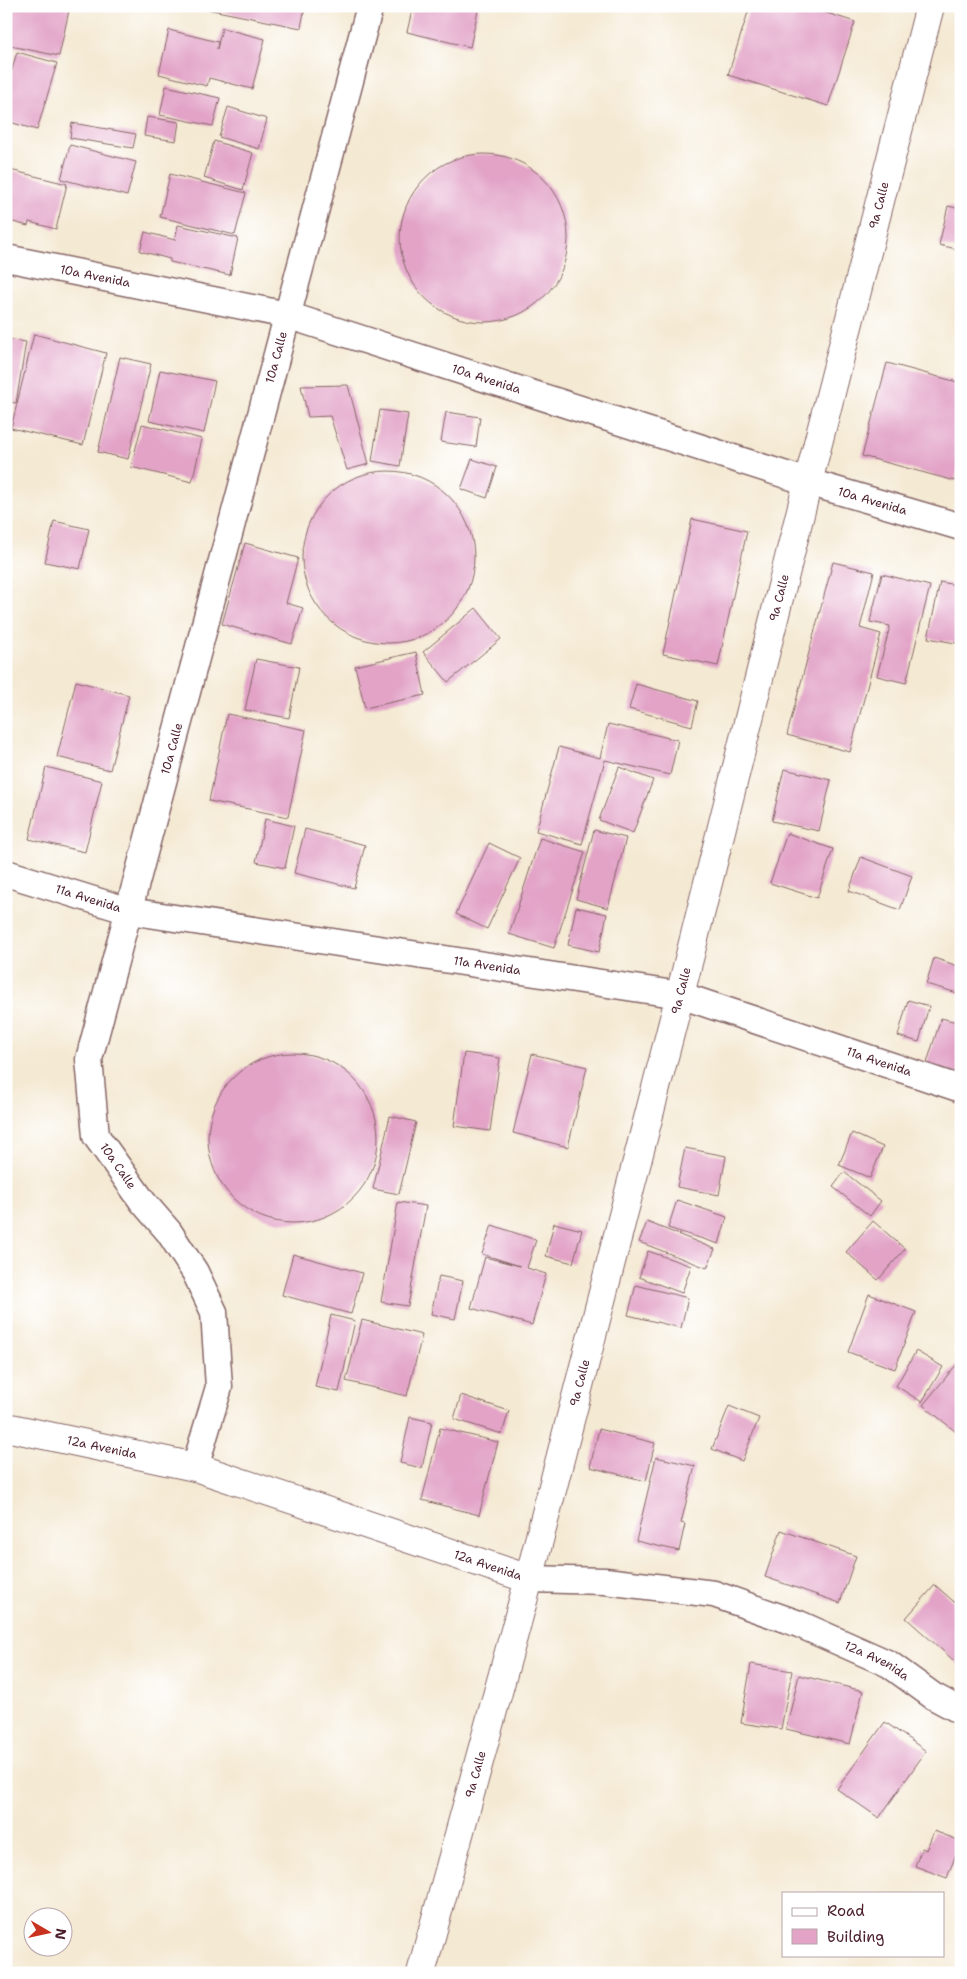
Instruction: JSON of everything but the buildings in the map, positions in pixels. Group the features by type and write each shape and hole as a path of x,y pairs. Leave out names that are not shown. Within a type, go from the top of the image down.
{"street":[{"name":"10a Calle","path":"195,1467 219,1387 214,1312 195,1272 169,1232 143,1202 96,1136 89,1059 370,6"},
{"name":"9a Calle","path":"421,1973 529,1578 680,995 808,482 930,6"},
{"name":"10a Avenida","path":"6,258 287,315 808,482 961,527"},
{"name":"11a Avenida","path":"6,873 129,911 680,995 961,1089"},
{"name":"12a Avenida","path":"6,1427 195,1467 529,1578 605,1581 714,1594 799,1624 889,1664 933,1696 961,1711"}]}
